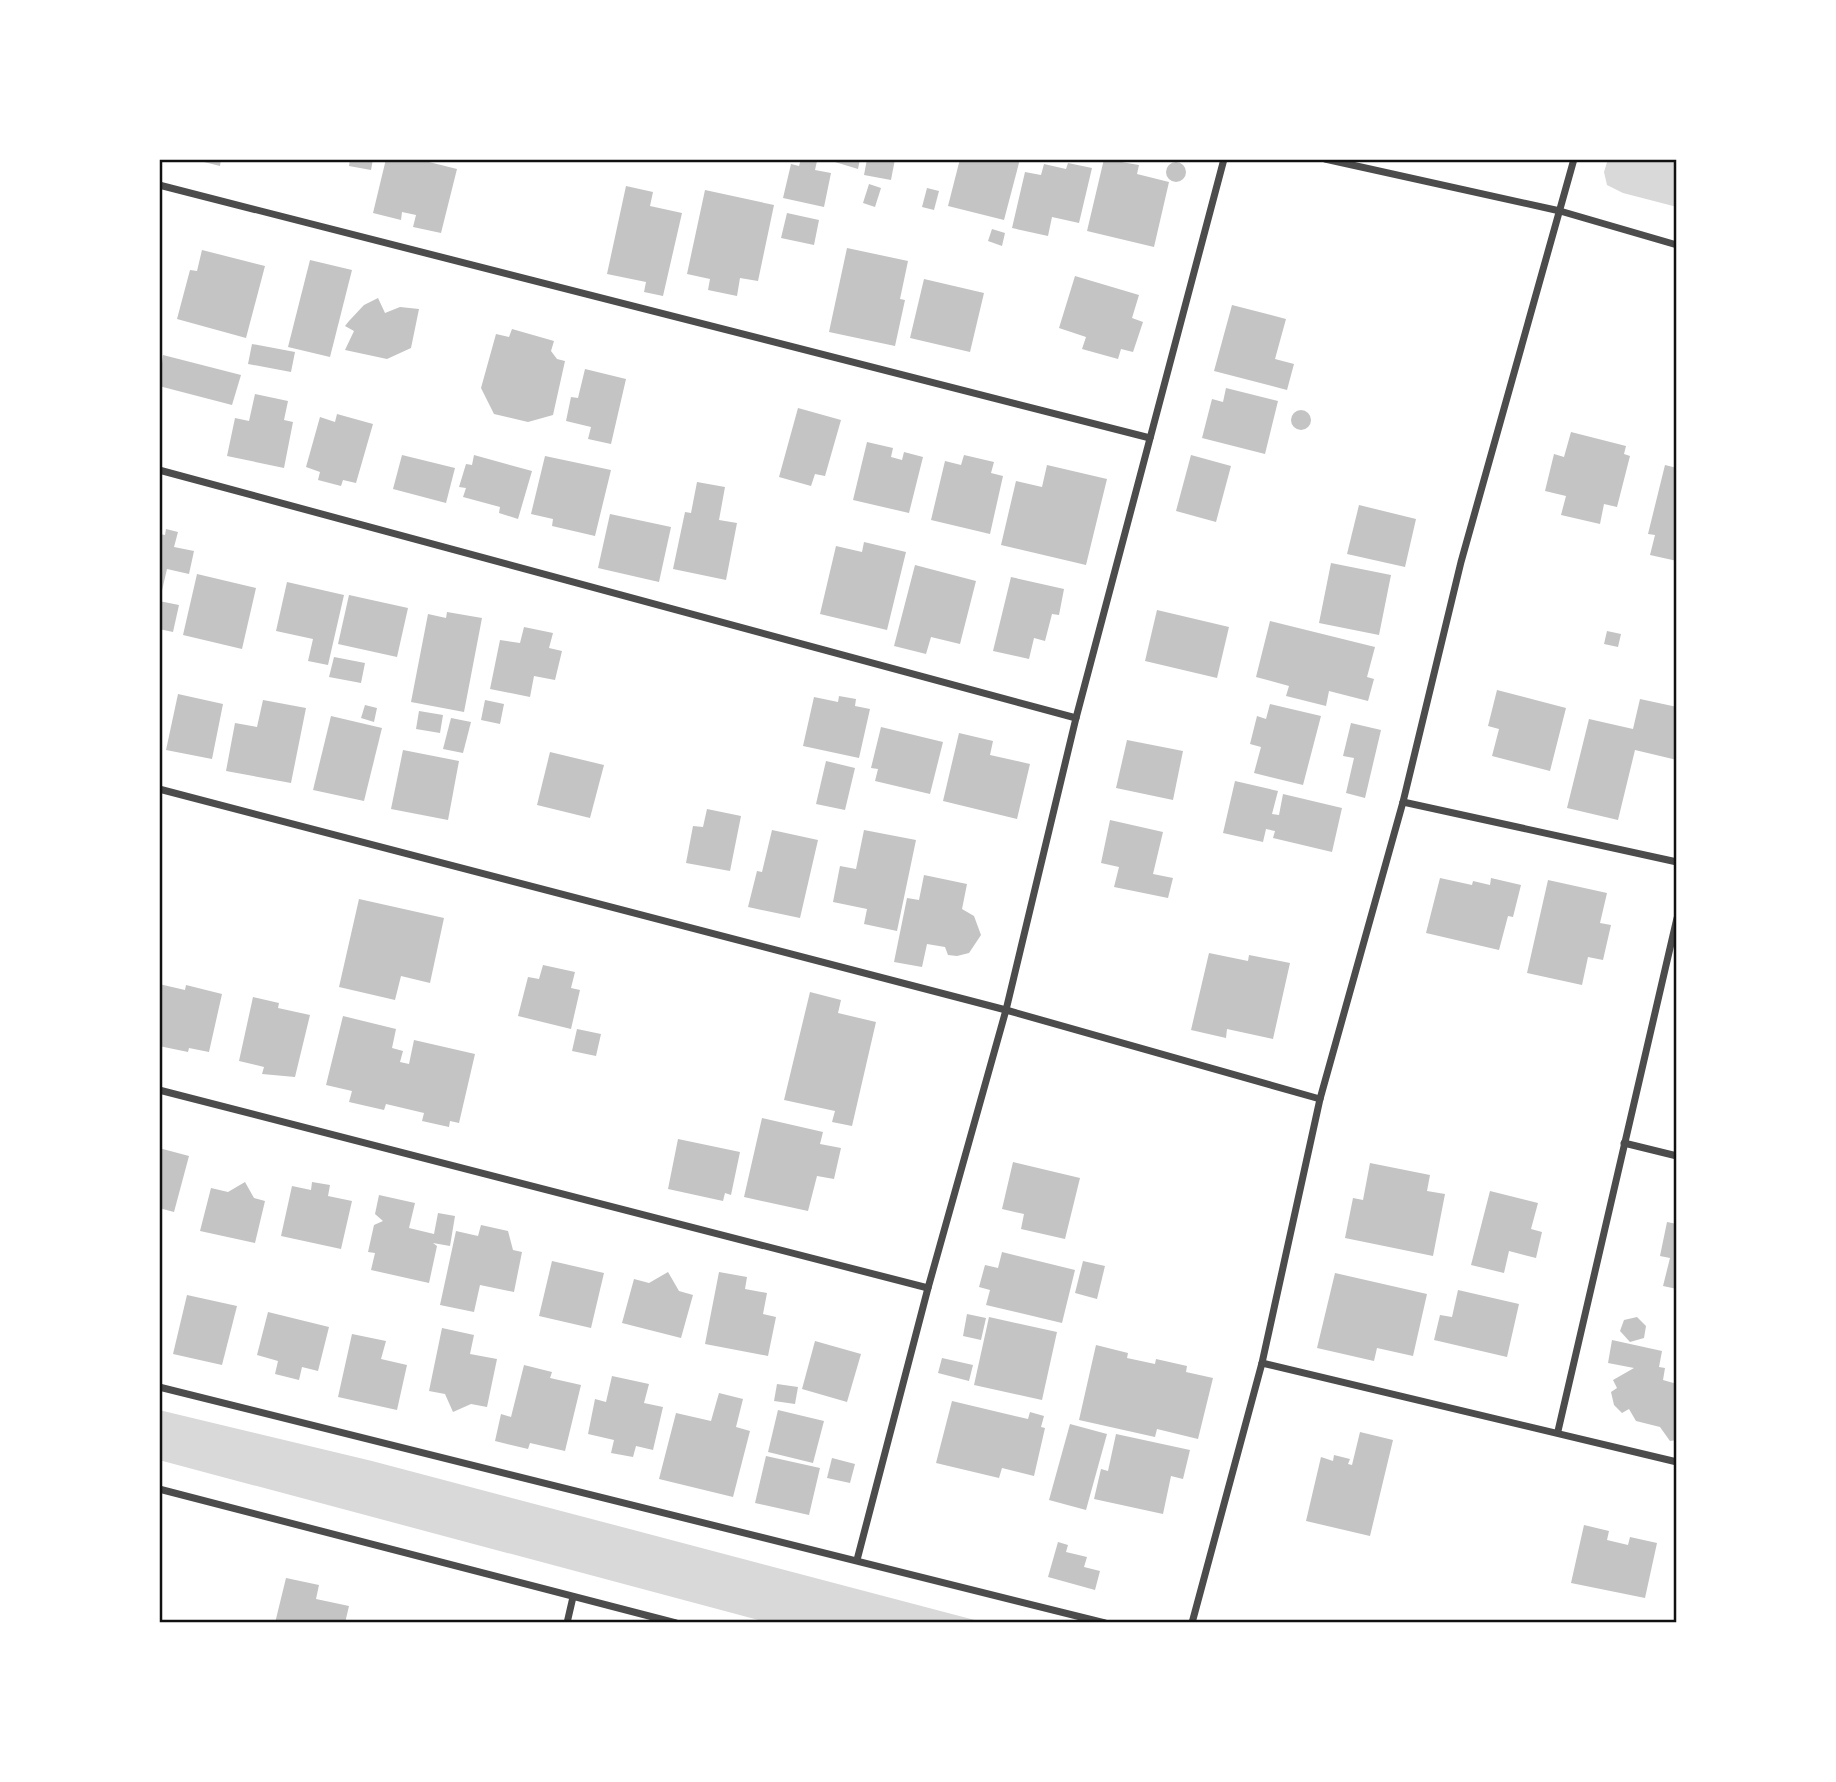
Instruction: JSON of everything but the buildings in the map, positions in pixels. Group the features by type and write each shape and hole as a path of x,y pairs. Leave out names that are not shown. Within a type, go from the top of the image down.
{"street":[{"path":"857,1560 928,1288 1006,1010 1076,718 1224,159"},
{"path":"1325,159 1560,211 1677,246"},
{"path":"1192,1623 1262,1363 1320,1099 1403,802 1461,562 1574,159"},
{"path":"159,185 1150,438"},
{"path":"159,470 1076,718"},
{"path":"159,789 1006,1010 1320,1099"},
{"path":"1403,802 1677,862"},
{"path":"1558,1431 1677,918"},
{"path":"159,1090 928,1288"},
{"path":"1624,1143 1677,1156"},
{"path":"1262,1363 1558,1431 1677,1462"},
{"path":"159,1387 1105,1623"},
{"path":"159,1489 676,1623"},
{"path":"567,1623 573,1597"}],"shaded area":[{"path":"1608,159 1677,159 1677,207 1623,193 1607,185 1604,172"},
{"path":"159,1410 372,1461 986,1623 770,1623 159,1460"}]}
